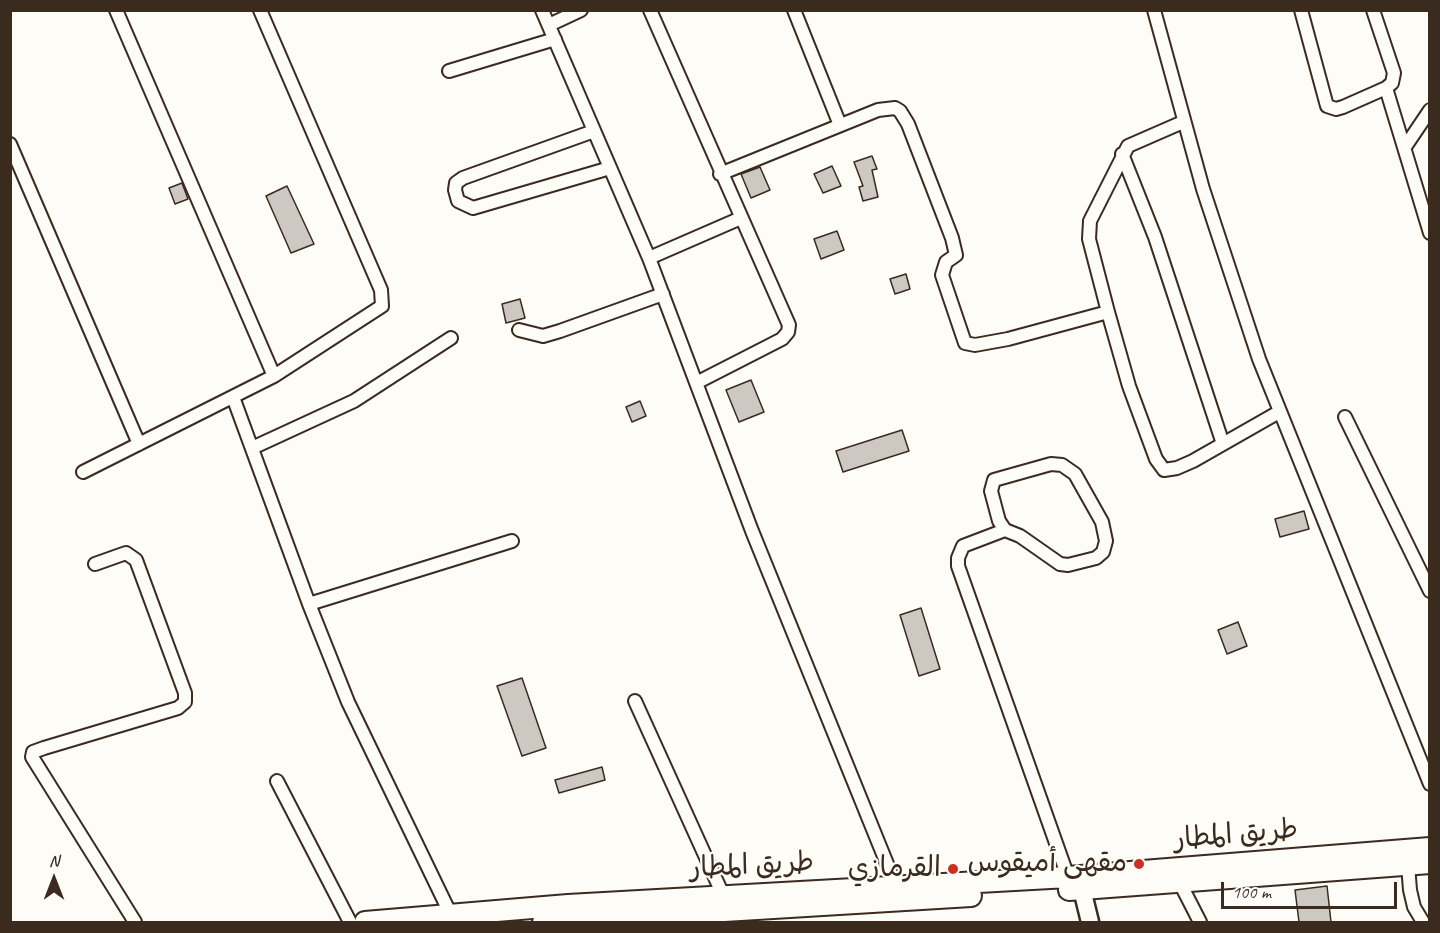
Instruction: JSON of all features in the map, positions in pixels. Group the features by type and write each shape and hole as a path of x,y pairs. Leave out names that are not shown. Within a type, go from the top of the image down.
{"main road":[{"name":"طريق المطار","path":"365,922 450,913 766,916 1076,881 1430,848"},
{"name":"طريق المطار","path":"543,922 569,913 723,896 896,886 1076,881 1180,883 1430,863"}],"street":[{"path":"116,10 274,376"},
{"path":"83,472 274,376 365,319 384,303 381,290 260,10"},
{"path":"542,10 649,258 698,382 752,531 896,886"},
{"path":"549,25 581,10"},
{"path":"650,10 720,174 788,318 788,332 771,346 698,382"},
{"path":"795,10 840,124"},
{"path":"1154,10 1183,122 1235,291 1279,412 1430,784"},
{"path":"1301,10 1327,106 1336,109 1386,88 1392,83 1394,72 1373,10"},
{"path":"449,71 555,39"},
{"path":"1386,88 1430,233"},
{"path":"720,174 840,124 887,108 900,111 956,255 945,261 942,275 965,343 975,345 1008,339 1108,312"},
{"path":"1405,147 1430,110"},
{"path":"1183,122 1128,146 1122,153 1089,229 1108,312 1129,386 1164,470 1177,468 1279,412"},
{"path":"594,131 463,178 456,183 458,201 473,208 610,168"},
{"path":"10,144 139,444"},
{"path":"1122,153 1155,237 1223,444"},
{"path":"649,258 741,218"},
{"path":"519,330 543,336 560,332 663,294"},
{"path":"252,448 337,410 451,338"},
{"path":"233,397 309,604 357,722 450,913"},
{"path":"1345,417 1430,591"},
{"path":"1005,530 999,521 991,491 994,480 1052,465 1062,465 1075,474 1102,522 1106,541 1103,552 1096,558 1068,565 1060,564 1020,536 1005,530 963,546 958,558 958,566 1090,922"},
{"path":"309,604 512,541"},
{"path":"94,564 126,553 136,560 185,693 185,702 178,708 44,748 33,752 32,757 135,922"},
{"path":"635,701 723,896"},
{"path":"277,782 350,922"},
{"path":"1408,865 1414,907 1423,922"},
{"path":"1180,883 1200,922"}],"building":[{"path":"872,156 877,169 872,170 878,197 863,201 859,187 863,186 854,162"},
{"path":"832,166 841,186 823,193 814,174"},
{"path":"760,167 770,190 751,198 741,174"},
{"path":"182,183 188,199 175,204 169,188"},
{"path":"287,186 314,244 291,253 266,196"},
{"path":"837,231 844,250 821,259 814,239"},
{"path":"906,274 910,289 895,294 890,279"},
{"path":"520,299 525,318 506,323 502,304"},
{"path":"751,380 764,412 739,422 726,390"},
{"path":"640,401 646,416 632,422 626,407"},
{"path":"902,430 909,451 843,472 836,451"},
{"path":"1304,511 1309,529 1280,537 1275,519"},
{"path":"921,608 940,669 919,676 900,615"},
{"path":"1238,622 1247,646 1227,654 1218,630"},
{"path":"522,678 546,748 522,756 497,686"},
{"path":"602,767 605,780 559,793 555,780"},
{"path":"1327,886 1331,922 1299,922 1295,890"}],"place":[{"name":"مقهى أميقوس","path":"1139,864"},
{"name":"القرمازي","path":"953,869"}]}
